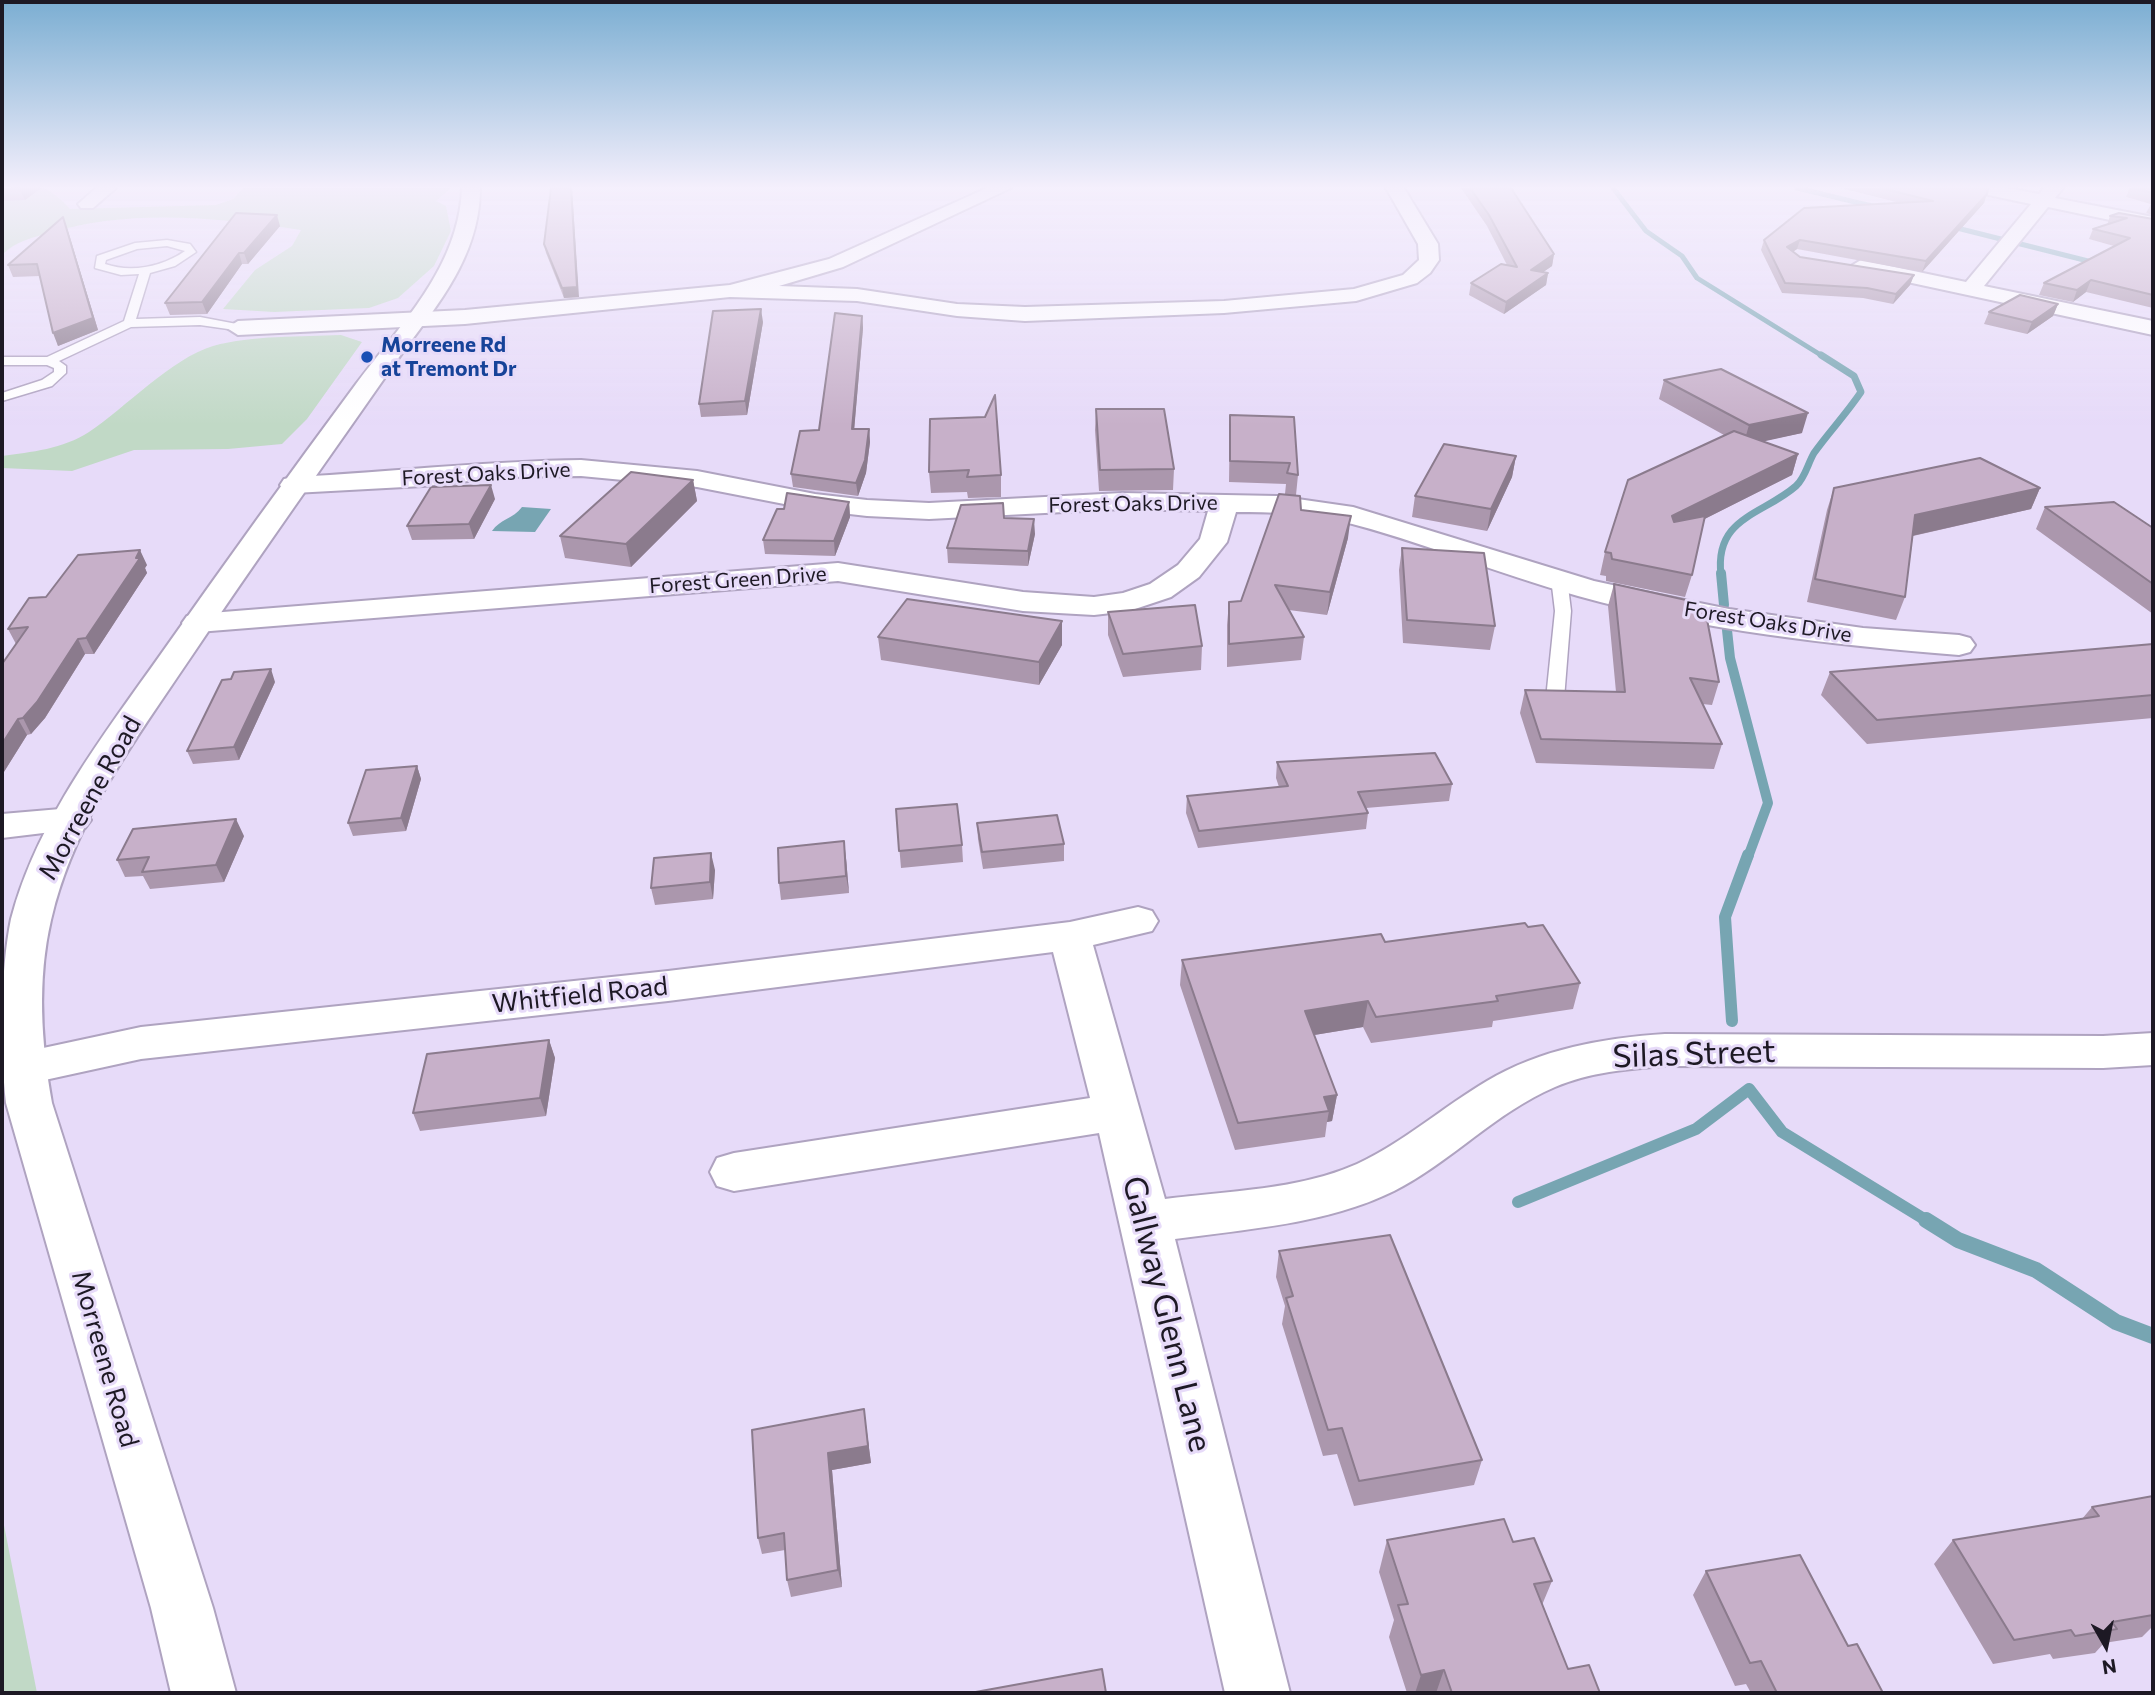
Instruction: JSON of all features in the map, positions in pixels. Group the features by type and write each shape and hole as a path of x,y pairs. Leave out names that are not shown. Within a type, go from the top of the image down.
{"street":[{"name":"Morreene Road","path":"203,1693 182,1608 29,1103 22,1068 19,991 25,947 38,893 72,820 134,716 294,485 414,320 448,267"},
{"path":"730,291 823,267"},
{"path":"837,267 840,275 857,295"},
{"path":"238,328 414,320 730,291 857,295 957,310 1025,314 1224,307 1325,299 1379,291 1410,279 1424,267"},
{"path":"1858,267 2153,328"},
{"path":"1971,289 1989,267"},
{"name":"Forest Oaks Drive","path":"294,485 423,478 505,468 582,468 697,480 814,502 879,509 929,511 1122,501 1225,501 1343,513 1588,589 1729,618 1903,643 1959,645"},
{"name":"Forest Green Drive","path":"198,623 838,572 897,579 1028,604 1088,608 1133,600 1154,592 1188,571 1219,530 1225,501"},
{"path":"2,826 72,820"},
{"name":"Whitfield Road","path":"22,1068 141,1043 668,986 1070,936 1138,921"},
{"name":"Gallway Glenn Lane","path":"1070,936 1146,1222 1258,1693"},
{"name":"Silas Street","path":"1146,1222 1329,1194 1362,1182 1404,1161 1521,1083 1569,1065 1613,1054 1665,1050 2103,1052 2153,1049"},
{"path":"734,1172 1117,1112"}],"lane":[{"path":"104,267 116,270 155,267"},
{"path":"129,323 146,269"},
{"path":"49,361 129,323 200,321 238,328"},
{"path":"2,361 49,361 60,366 60,373 47,383 2,397"},
{"path":"1555,699 1563,611 1559,578"}],"shaded area":[{"path":"259,267 433,267 398,298 369,308 274,312 223,309"},
{"path":"341,335 362,342 307,419 282,444 228,449 134,450 72,471 2,468 2,456 58,446 79,438 165,372 197,352 228,342 260,338"},
{"path":"522,507 551,509 535,532 492,531 515,514"},
{"path":"2,1515 37,1693 2,1693"}],"building":[{"path":"38,267 78,267 93,318 53,333"},
{"path":"193,267 228,267 202,302 165,303"},
{"path":"553,267 576,267 577,287 562,288"},
{"path":"1496,267 1535,267 1531,270 1548,273 1506,302 1471,283"},
{"path":"1777,267 1864,267 1914,275 1896,294 1867,288 1785,283"},
{"path":"2074,267 2153,267 2153,295 2091,280 2077,290 2044,283"},
{"path":"2020,295 2058,304 2032,322 1989,312"},
{"path":"761,309 745,401 699,404 713,311"},
{"path":"835,313 862,316 852,429 869,429 865,460 856,483 791,474 800,431 819,430"},
{"path":"1721,369 1808,413 1749,425 1664,380"},
{"path":"995,395 1001,475 967,477 969,470 929,472 930,419 985,417"},
{"path":"1096,409 1164,409 1174,469 1100,470"},
{"path":"1230,415 1294,417 1298,475 1287,473 1290,463 1230,461"},
{"path":"1734,431 1798,454 1672,516 1674,522 1705,516 1692,575 1612,559 1611,553 1605,552 1628,480"},
{"path":"1444,444 1516,456 1491,509 1415,496"},
{"path":"1980,458 2040,488 1915,515 1905,597 1815,579 1834,488"},
{"path":"631,472 693,480 626,544 560,536"},
{"path":"491,485 469,524 407,526 431,487"},
{"path":"787,493 849,502 834,541 763,540 777,509 784,509"},
{"path":"1279,494 1300,496 1301,510 1351,516 1330,592 1275,585 1304,637 1229,644 1229,602 1241,601"},
{"path":"2114,502 2153,528 2153,584 2045,507"},
{"path":"1003,503 1004,518 1034,519 1028,551 947,548 961,505"},
{"path":"1402,548 1484,553 1495,626 1407,620"},
{"path":"140,550 136,558 140,558 86,638 78,639 37,702 23,718 18,719 2,744 2,664 28,627 8,629 29,598 46,597 78,555"},
{"path":"1614,584 1686,600 1685,607 1705,609 1719,682 1690,678 1722,744 1541,739 1525,690 1625,692"},
{"path":"907,599 1062,621 1039,662 878,637"},
{"path":"1195,605 1202,646 1123,654 1108,612"},
{"path":"2153,644 2153,695 1877,720 1830,672"},
{"path":"271,669 234,747 187,751 222,680 231,679 234,672"},
{"path":"1435,753 1452,784 1358,792 1368,813 1199,831 1187,796 1288,786 1277,762"},
{"path":"417,766 401,818 348,823 366,770"},
{"path":"957,804 962,845 899,851 896,809"},
{"path":"1057,815 1064,844 982,852 977,823"},
{"path":"236,819 216,865 142,872 149,857 117,860 133,829"},
{"path":"844,841 846,876 779,883 778,848"},
{"path":"711,853 710,882 651,888 654,858"},
{"path":"1525,923 1528,927 1543,925 1580,983 1496,996 1498,1001 1376,1017 1368,1001 1305,1011 1337,1095 1324,1097 1329,1111 1238,1123 1182,960 1381,934 1385,942"},
{"path":"549,1040 540,1098 413,1113 427,1054"},
{"path":"1390,1235 1482,1460 1359,1481 1342,1428 1328,1430 1286,1298 1293,1296 1279,1251"},
{"path":"864,1409 868,1446 828,1453 838,1570 787,1580 784,1533 758,1538 752,1430"},
{"path":"2153,1496 2153,1615 2112,1622 2117,1629 2075,1636 2071,1630 2014,1640 1953,1540 2099,1516 2092,1507"},
{"path":"1504,1519 1513,1542 1534,1538 1552,1581 1534,1584 1568,1669 1589,1665 1600,1693 1452,1693 1444,1670 1421,1675 1398,1605 1408,1604 1387,1540"},
{"path":"1800,1555 1848,1646 1857,1644 1883,1693 1777,1693 1761,1661 1750,1663 1706,1571"},
{"path":"1102,1669 1106,1693 970,1693"}],"waterway":[{"path":"1690,267 1697,278 1824,357"},
{"path":"1721,573 1721,556 1725,541 1733,529 1799,483 1814,453 1861,392 1854,376 1821,355"},
{"path":"1721,573 1724,605"},
{"path":"1727,630 1730,658 1768,803 1748,857"},
{"path":"1732,1021 1725,917 1748,855"},
{"path":"1518,1202 1696,1129 1749,1089 1782,1132 1929,1222"},
{"path":"1926,1220 1958,1240 2036,1270 2116,1322 2153,1336"}],"place":[{"name":"Morreene Rd at Tremont Dr","path":"367,357"}]}
